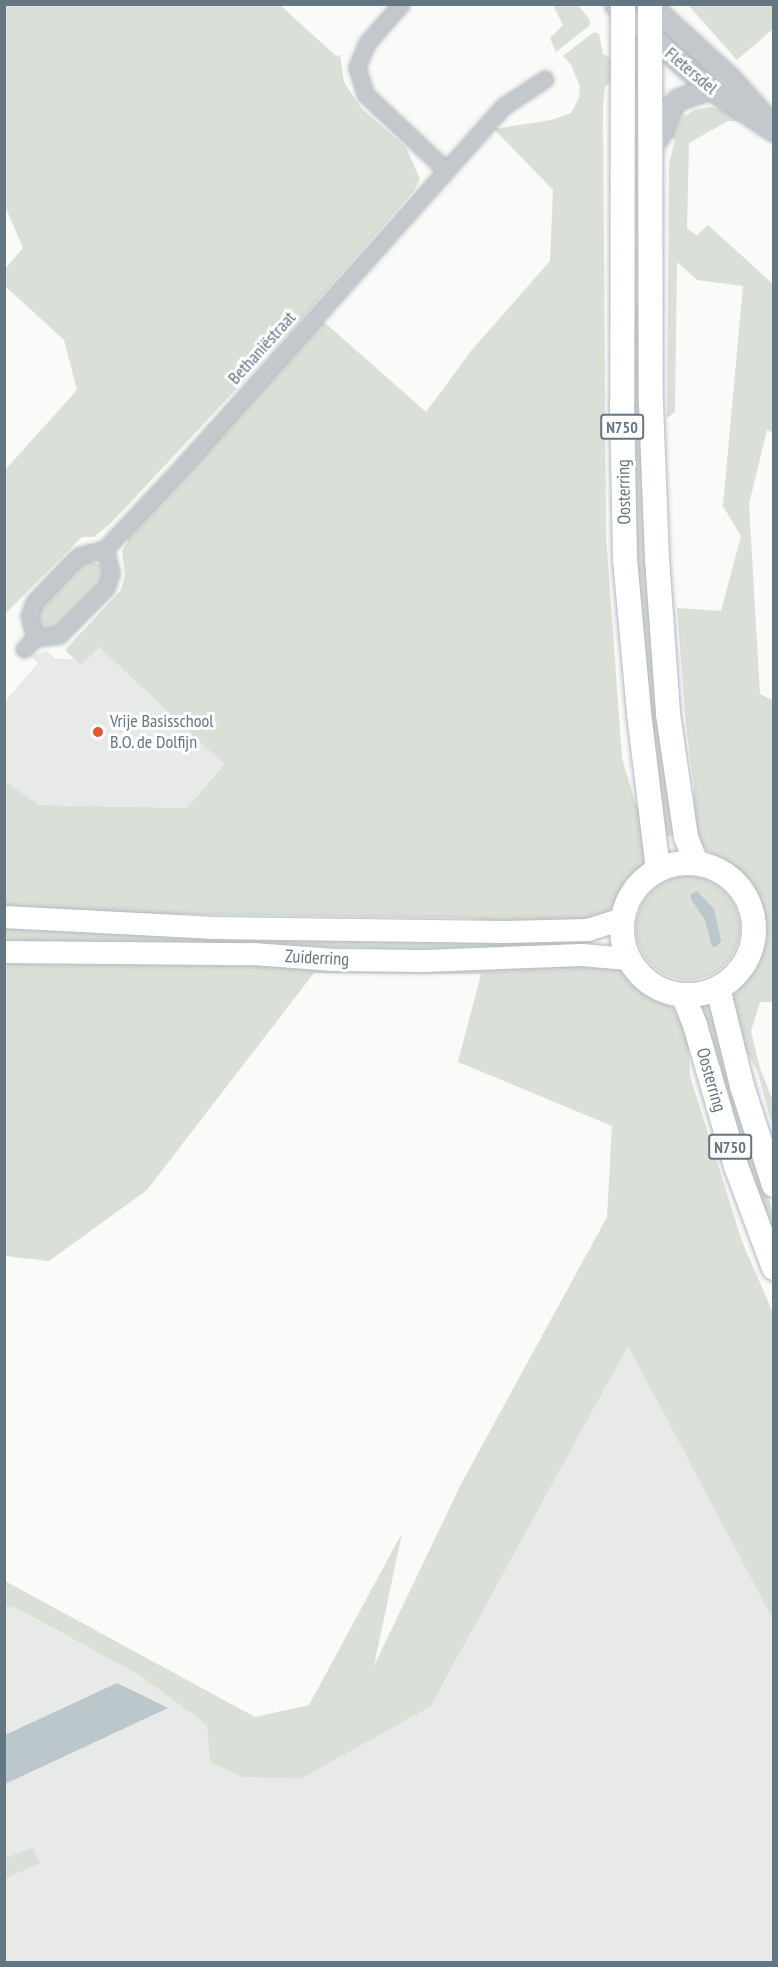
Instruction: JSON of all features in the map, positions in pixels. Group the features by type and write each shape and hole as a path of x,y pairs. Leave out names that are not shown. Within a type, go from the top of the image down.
{"main road":[{"name":"Oosterring","path":"650,5 652,38 651,403 657,559 668,714 686,837 696,863"},
{"name":"Oosterring","path":"620,7 625,559 639,713 658,870"},
{"path":"696,863 716,869 734,881 746,898 753,918 753,939 747,959 735,976 718,988 707,993 683,995 669,993 645,980 628,958 622,939 622,919 631,895 643,881 658,870 677,864 696,863"},
{"name":"Zuiderring","path":"4,917 210,928 505,932 588,930 622,919"},
{"name":"Zuiderring","path":"5,952 253,954 334,960 424,961 582,955 628,958"},
{"name":"Oosterring","path":"718,988 742,1086 774,1185"},
{"name":"Oosterring","path":"683,995 696,1024 736,1166 774,1268"}],"street":[{"path":"401,4 367,42 357,67 365,94 445,169"},
{"name":"Fletersdel","path":"650,5 730,78 774,129"},
{"name":"Fletersdel","path":"620,7 710,89 774,129"},
{"name":"Bethaniëstraat","path":"35,638 29,616 34,602 75,559 81,555 105,549 182,467 504,105 545,79"},
{"path":"651,148 662,132 670,109 678,100 710,89"},
{"path":"24,649 35,638 51,637 65,631 106,588 111,573 105,549"}],"shaded area":[{"path":"5,4 280,5 336,56 340,55 344,82 361,108 406,147 420,179 413,192 297,324 112,522 94,537 82,537 5,614 5,470 77,390 64,340 5,286 5,269 23,248 5,206"},
{"path":"553,5 578,5 589,19 590,25 556,52 550,38 563,25"},
{"path":"688,5 773,5 773,29 737,60"},
{"path":"594,32 599,34 603,54 614,60 613,80 605,86 603,105 606,535 622,758 635,802 641,813 646,860 643,865 625,884 610,912 595,922 520,924 466,918 5,912 4,781 39,805 187,808 224,764 99,647 81,666 65,650 121,590 125,575 122,551 128,541 127,538 323,321 426,412 471,351 550,261 553,190 494,129 551,120 571,113 579,98 580,86 571,65 563,56"},
{"path":"680,106 685,116 694,110 710,107 724,110 741,119 728,121 689,143 687,229 697,235 708,225 773,284 773,433 767,430 749,504 760,694 774,701 773,1002 760,1002 751,1031 760,1068 773,1101 773,1128 757,1070 742,1044 731,1007 734,995 756,969 762,956 767,938 764,909 752,884 738,869 705,849 699,840 694,815 694,786 686,725 677,608 721,611 741,536 723,506 743,286 697,280 677,262 675,412 667,418 669,164 675,139 665,136"},
{"path":"643,306 677,834 665,837 651,744 633,517 630,307"},
{"path":"90,561 100,565 103,569 104,581 61,627 45,631 40,628 36,619 40,607 80,566"},
{"name":"Vrije Basisschool B.O. de Dolfijn","path":"99,647 224,763 187,808 5,804 5,701 38,663 31,656 47,651 56,659 73,659 81,666"},
{"path":"688,876 708,880 725,891 736,908 740,928 736,948 725,965 708,976 688,980 668,976 651,965 640,948 636,928 640,908 651,891 668,880"},
{"path":"697,891 714,909 721,941 717,946 712,947 705,920 691,899 691,894"},
{"path":"5,929 565,938 564,950 428,956 371,948 5,942"},
{"path":"5,962 616,965 647,993 678,1011 688,1039 690,1076 742,1241 773,1313 773,1620 628,1346 431,1706 302,1778 244,1777 210,1762 207,1725 139,1675 18,1609 5,1606 5,1581 255,1717 309,1705 402,1533 374,1666 461,1484 607,1217 612,1126 458,1062 481,974 314,973 147,1190 49,1261 5,1256"},
{"path":"707,1003 711,1006 746,1133 773,1211 773,1243 701,1009 702,1004"},
{"path":"628,1346 773,1620 773,1962 5,1962 4,1879 40,1863 8,1857 5,1852 5,1606 17,1609 139,1675 207,1725 211,1762 432,1705"},
{"path":"117,1683 168,1708 5,1784 5,1735"},
{"path":"33,1848 40,1863 5,1879 5,1852 8,1857"}],"place":[{"name":"Vrije Basisschool B.O. de Dolfijn","path":"98,732"}]}
